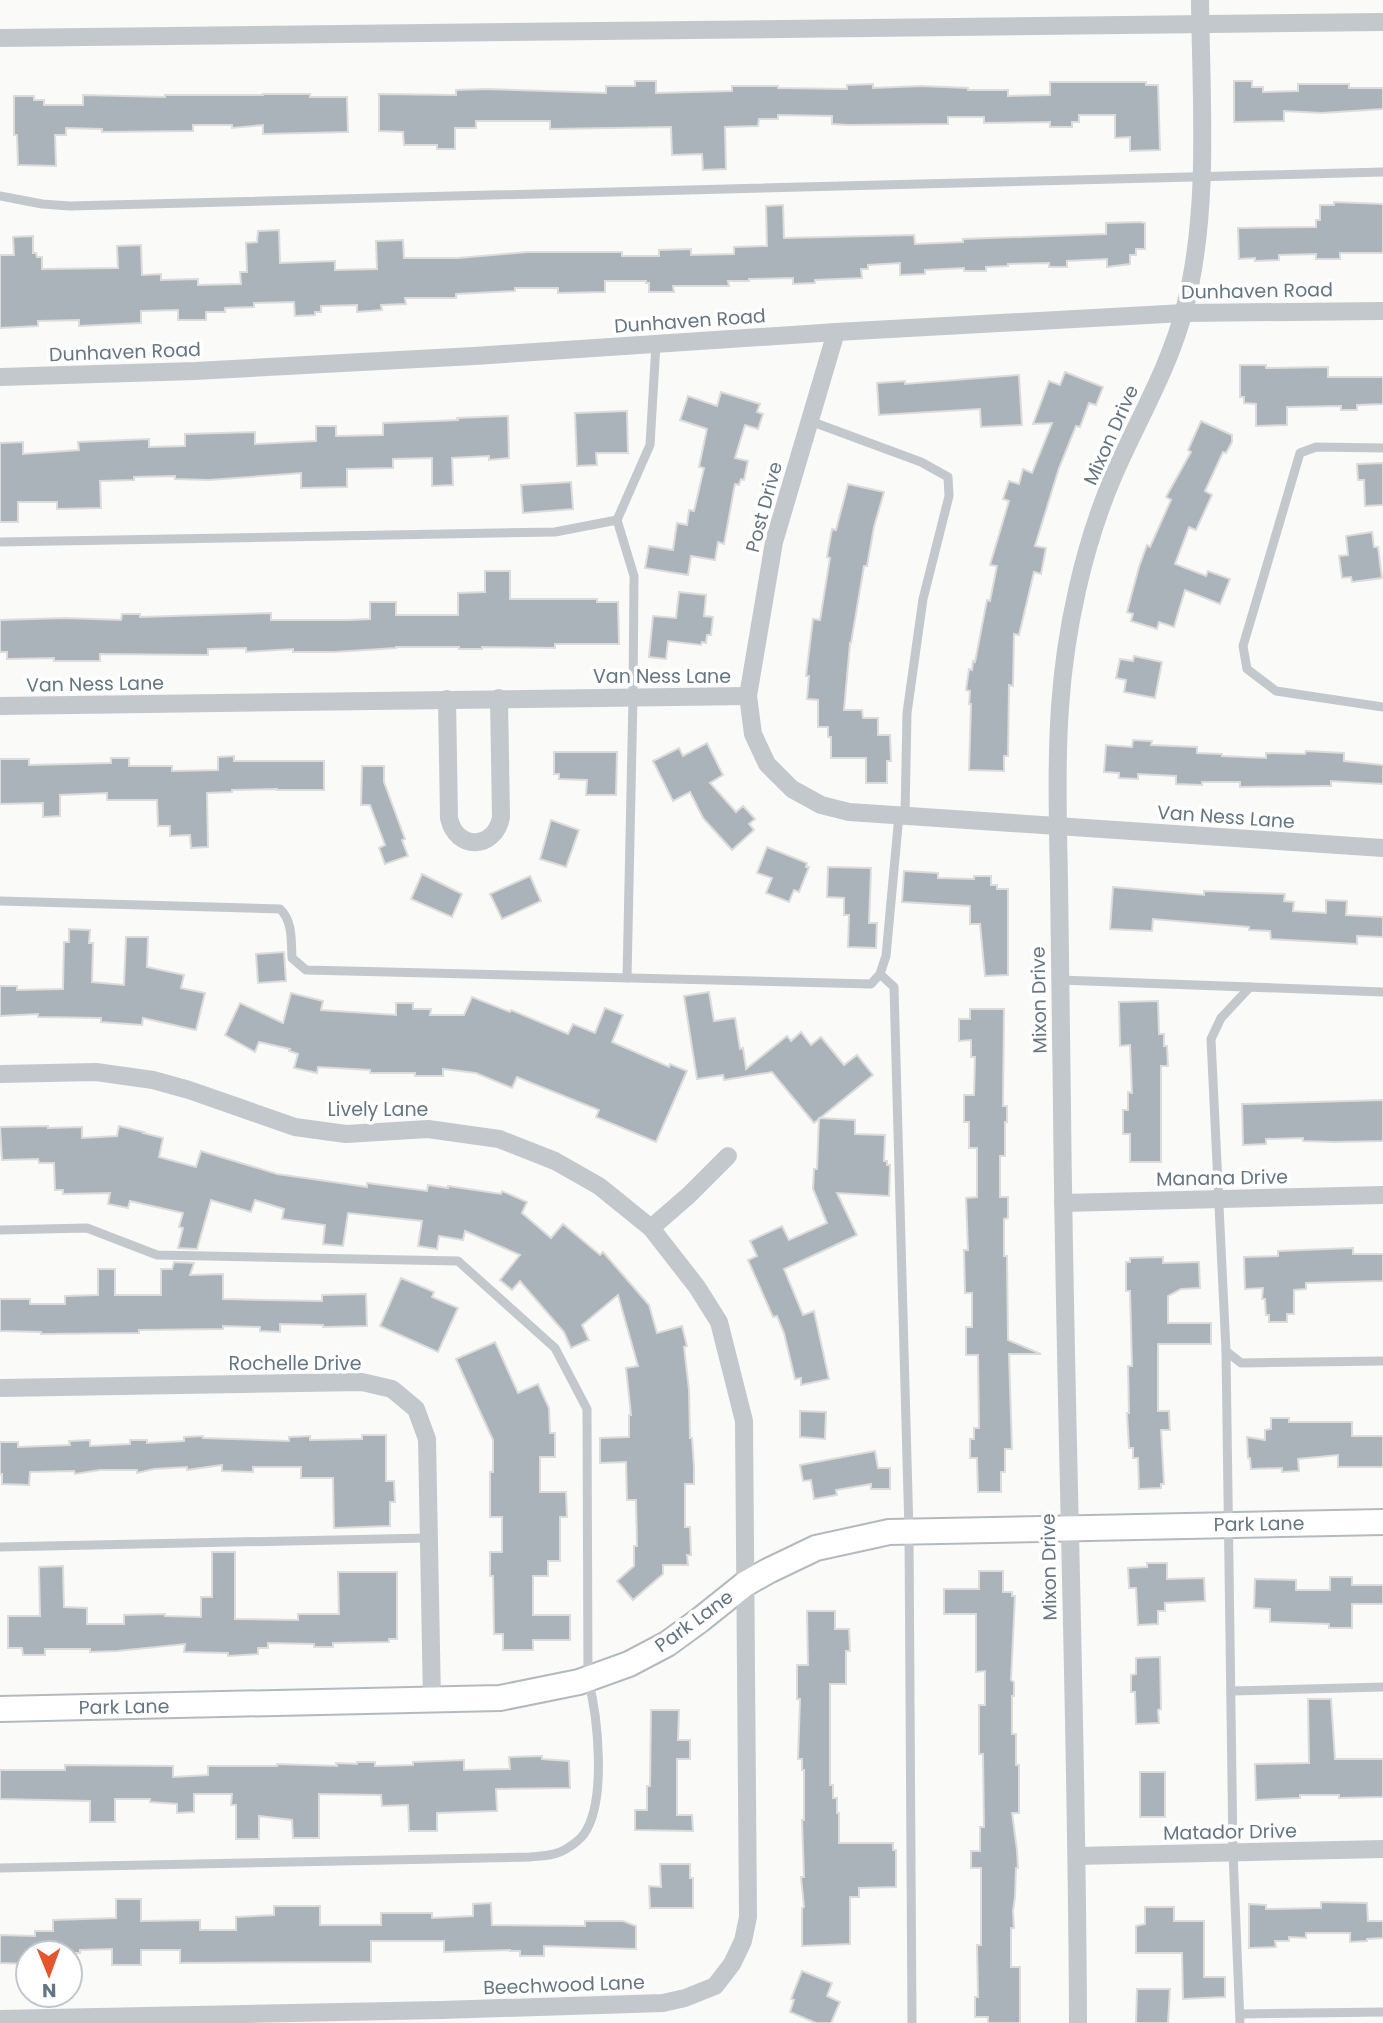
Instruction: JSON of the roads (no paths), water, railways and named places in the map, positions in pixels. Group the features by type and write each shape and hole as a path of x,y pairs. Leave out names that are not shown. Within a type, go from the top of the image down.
{"street":[{"name":"Mixon Drive","path":"1078,2023 1063,1203 1058,827 1060,706 1072,615 1090,541 1112,480 1164,367 1184,313 1194,267 1201,176 1200,0"},
{"path":"0,38 1383,22"},
{"name":"Dunhaven Road","path":"0,377 195,371 474,356 1184,313 1383,311"},
{"name":"Post Drive","path":"748,696 774,542 836,332"},
{"name":"Van Ness Lane","path":"0,706 748,696 752,734 768,764 792,789 821,805 849,812 1383,848"},
{"path":"447,699 449,818 456,834 471,842 480,842 495,833 501,817 499,698"},
{"name":"Lively Lane","path":"0,1074 96,1072 153,1080 295,1127 346,1134 428,1129 499,1139 555,1161 600,1186 651,1228 719,1322 744,1421 745,1584"},
{"path":"651,1228 729,1156"},
{"name":"Manana Drive","path":"1063,1203 1383,1195"},
{"name":"Rochelle Drive","path":"0,1388 362,1382 392,1390 416,1409 427,1439 432,1700"},
{"name":"Park Lane","path":"0,1709 500,1698 588,1679 629,1664 667,1644 745,1584 816,1548 889,1532 1383,1522"},
{"name":"Beechwood Lane","path":"0,2019 441,2017 663,2004 715,1986 732,1964 743,1941 748,1917 745,1584"},
{"name":"Matador Drive","path":"1077,1856 1383,1849"}],"lane":[{"path":"0,196 70,206 1383,172"},
{"path":"627,978 634,576 617,520 650,445 656,344"},
{"path":"0,901 280,909 287,916 292,958 306,970 872,984 880,974 886,956 902,816 908,713 923,599 949,496 948,477 921,462 810,421"},
{"path":"1383,448 1317,447 1300,453 1243,646 1247,669 1276,691 1383,707"},
{"path":"0,542 555,532 617,520"},
{"path":"880,974 894,987 909,1532 912,2023"},
{"path":"1060,980 1383,992"},
{"path":"1250,987 1221,1018 1211,1039 1226,1351 1233,1853 1240,2019 1383,2012"},
{"path":"0,1230 87,1228 157,1255 458,1261 555,1348 587,1409 588,1679 597,1719 594,1812 583,1836 558,1853 496,1859 0,1868"},
{"path":"1226,1351 1241,1363 1255,1364 1383,1361"},
{"path":"0,1547 428,1538"},
{"path":"1231,1690 1383,1686"}]}
